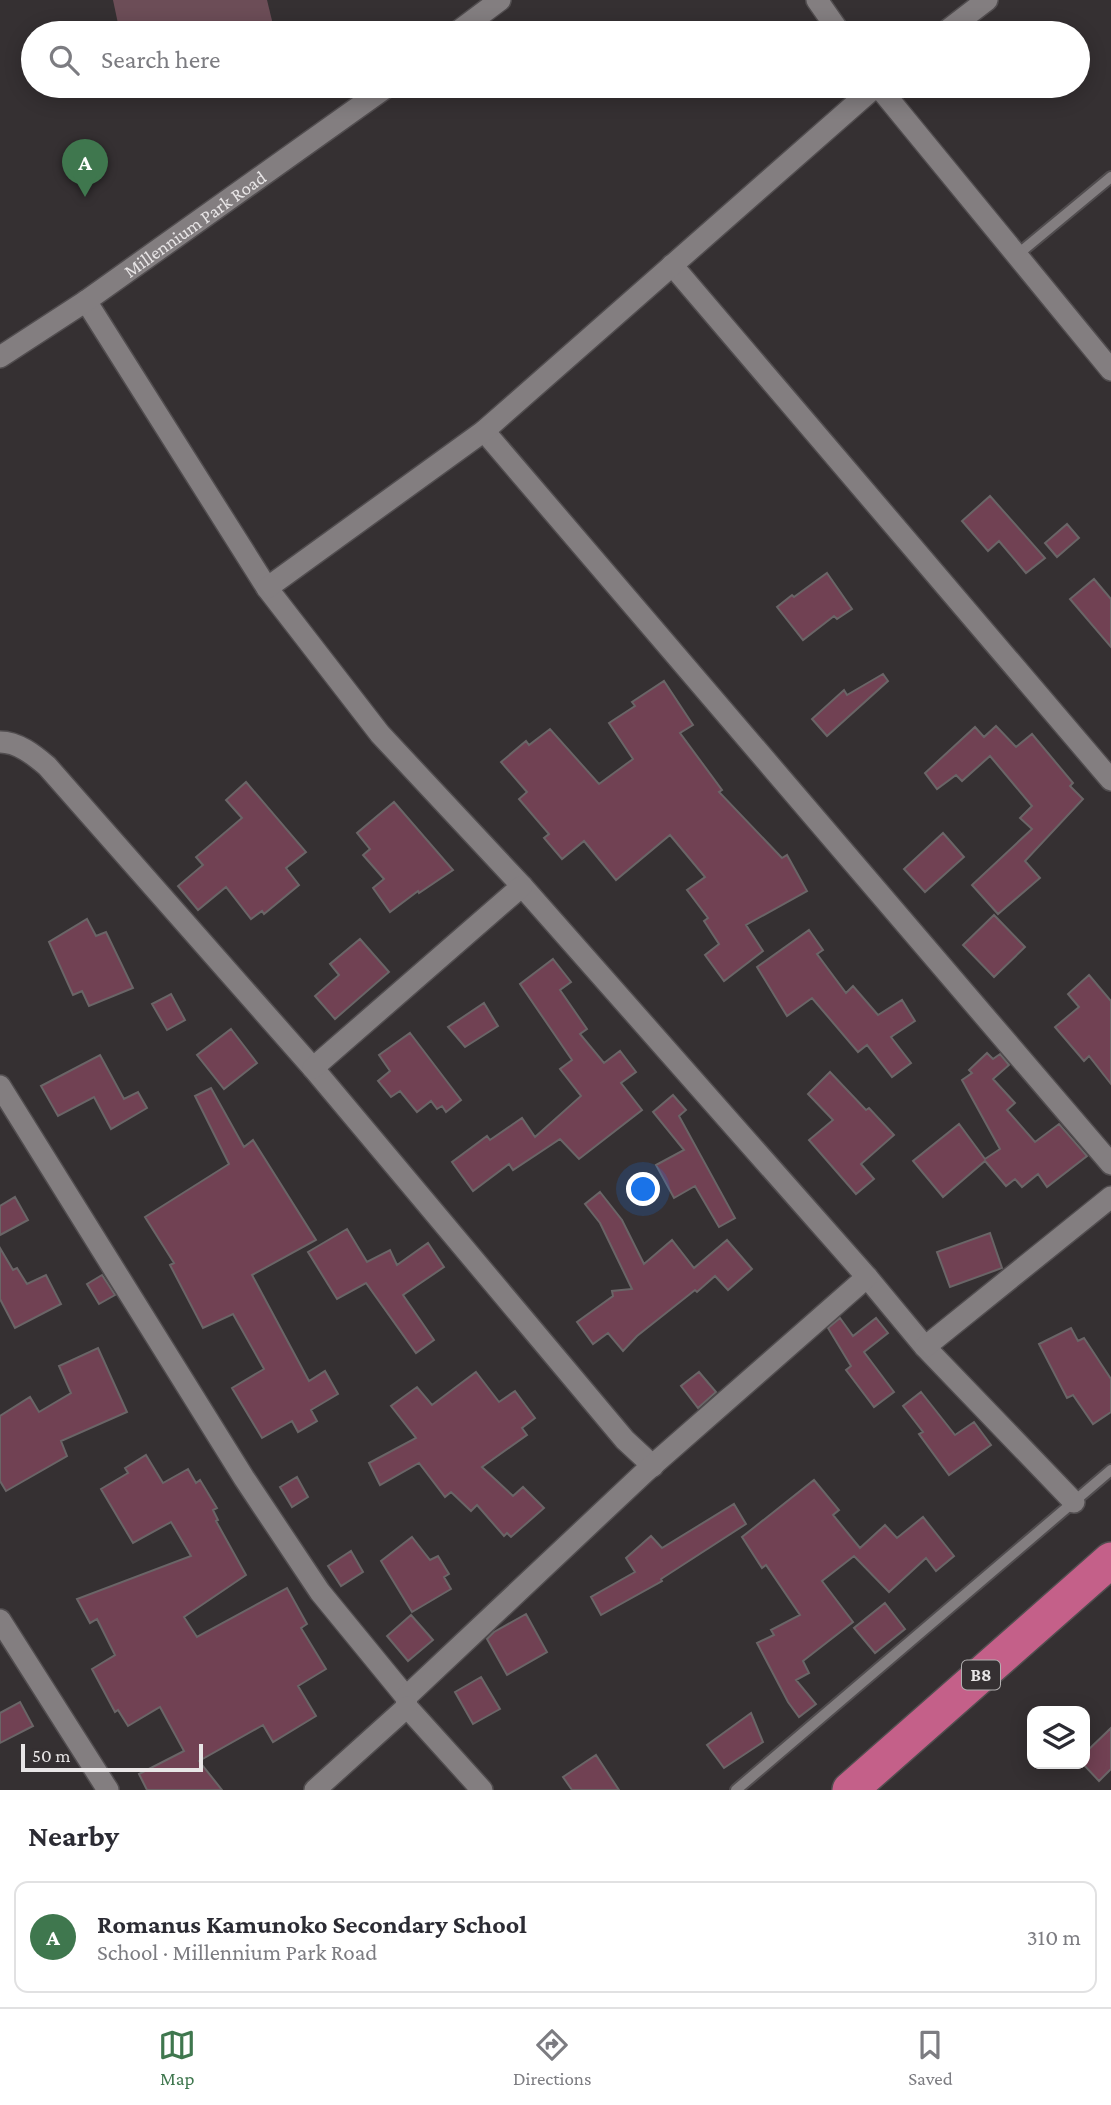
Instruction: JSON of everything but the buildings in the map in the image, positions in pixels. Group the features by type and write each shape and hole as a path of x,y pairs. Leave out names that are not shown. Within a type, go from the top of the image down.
{"highway":[{"name":"B8","path":"850,1790 1111,1560"}],"street":[{"path":"472,21 500,0"},
{"path":"817,0 832,21"},
{"path":"960,21 987,0"},
{"name":"Millennium Park Road","path":"0,357 86,301 371,98"},
{"path":"267,588 484,431 863,98"},
{"path":"887,98 1111,370"},
{"path":"672,265 1111,780"},
{"path":"86,301 267,588 380,734 522,886 867,1277 925,1347 1074,1502"},
{"path":"484,431 1111,1164"},
{"path":"0,742 28,750 47,766 313,1068 625,1440 653,1466"},
{"path":"313,1068 522,886"},
{"path":"0,1086 237,1466 320,1592 406,1702 482,1790"},
{"path":"925,1347 1111,1198"},
{"path":"315,1790 653,1466 867,1277"},
{"path":"0,1620 108,1790"}],"lane":[{"path":"1017,255 1111,177"},
{"path":"736,1790 1111,1470"}],"shaded area":[{"path":"113,0 267,0 272,21 117,21"}],"place":[{"name":"Romanus Kamunoko Secondary School","path":"85,197"}]}
